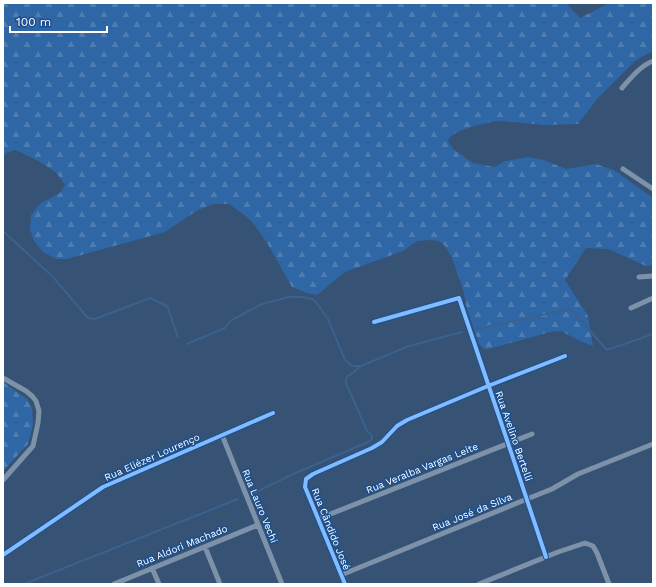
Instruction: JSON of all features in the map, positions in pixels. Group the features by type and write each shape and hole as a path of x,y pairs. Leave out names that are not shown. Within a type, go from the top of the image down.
{"street":[{"path":"622,88 632,76 648,63 653,62"},
{"path":"623,169 653,189"},
{"path":"639,277 653,276"},
{"name":"Rua Avelino Bertelli","path":"374,322 459,298 546,557"},
{"path":"631,308 653,298"},
{"name":"Rua Cândido José","path":"345,584 306,487 306,479 309,476 372,448 382,442 397,426 407,420 564,356"},
{"path":"3,378 32,396 36,401 39,411 33,446 3,480"},
{"name":"Rua Eliézer Lourenço","path":"3,555 103,488 273,413"},
{"name":"Rua Veralba Vargas Leite","path":"318,519 532,434"},
{"name":"Rua Lauro Vechi","path":"222,435 282,584"},
{"name":"Rua José da Silva","path":"341,575 552,489 578,474 653,444"},
{"name":"Rua Aldori Machado","path":"114,584 258,525"},
{"path":"479,584 558,552 585,543 593,546 609,584"},
{"path":"205,547 220,584"},
{"path":"152,568 158,584"}],"green space":[{"path":"3,3 466,3 471,5 478,3 566,3 580,18 609,3 653,3 653,51 636,60 597,99 578,124 544,125 496,121 457,132 450,137 448,141 453,149 473,163 494,167 505,161 528,157 544,160 566,169 596,164 614,170 653,198 653,265 646,266 608,249 586,248 565,280 588,316 593,346 561,331 550,332 485,350 479,344 467,309 463,289 452,258 445,246 439,241 417,241 403,251 345,272 317,295 292,287 267,243 253,223 229,204 213,204 196,211 165,232 67,259 56,259 43,252 34,241 30,229 31,215 41,203 60,193 65,185 58,175 48,167 20,152 15,150 6,153 3,157"},
{"path":"3,382 27,399 32,408 33,425 28,444 3,471"}],"waterway":[{"path":"3,231 53,277 88,318 95,319 150,298 167,306 178,337"},
{"path":"187,344 225,328 230,321 262,304 289,297 302,297 312,299 316,302 328,319 345,360 352,366 361,366"},
{"path":"476,329 571,309 607,350 653,334"},
{"path":"252,494 372,439 372,435 367,431 346,383 346,378 361,366 409,346 462,332"},
{"path":"24,584 238,499"}],"cycle path":[{"path":"374,322 459,298 546,557"},
{"path":"345,584 305,487 306,479 313,474 372,448 382,442 397,426 407,420 565,356"},
{"path":"3,555 103,487 273,413"}]}
